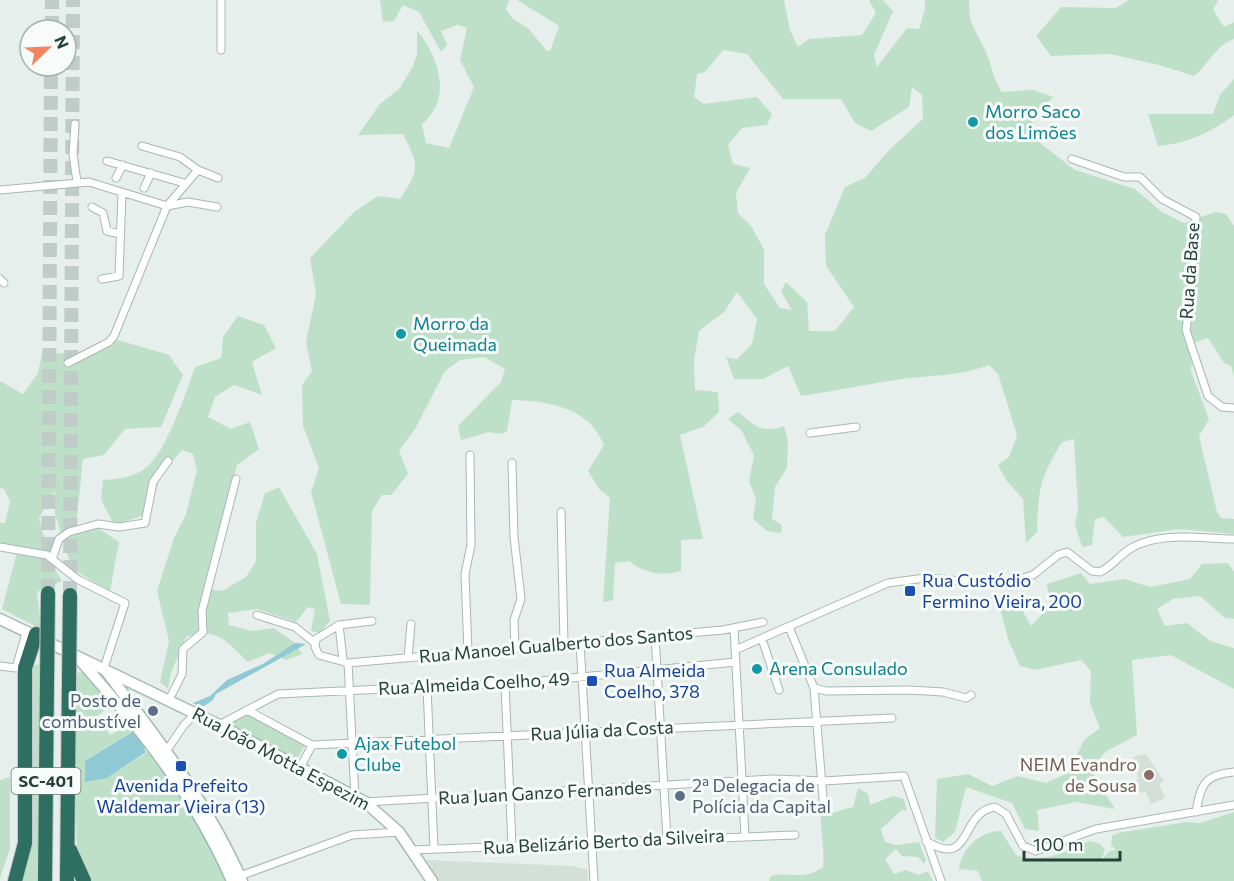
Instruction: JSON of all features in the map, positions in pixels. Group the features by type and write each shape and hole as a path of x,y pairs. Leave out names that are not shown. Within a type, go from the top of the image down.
{"highway":[{"name":"SC-401","path":"45,881 48,593"},
{"name":"SC-401","path":"67,881 70,595"},
{"path":"15,881 25,843 23,664 36,635"},
{"path":"68,846 84,881"}],"main road":[{"name":"Rua João Motta Espezim","path":"0,619 219,725 360,800 399,832 432,881"},
{"path":"74,653 154,747 220,846 238,879"},
{"path":"95,677 98,670 104,668 167,750 198,796 220,846"}],"street":[{"path":"220,50 221,0"},
{"path":"75,124 73,154 77,182"},
{"path":"142,146 180,157 198,170 218,178"},
{"name":"Rua da Base","path":"1072,159 1124,177 1140,177 1162,199 1196,217 1192,284 1186,330 1208,396 1222,407 1234,408"},
{"path":"107,161 184,183"},
{"path":"116,178 123,165"},
{"path":"68,363 109,342 114,336 167,206 184,183 198,170"},
{"path":"144,188 151,174"},
{"path":"0,190 88,182 167,206 188,202 217,207"},
{"path":"102,279 119,276 122,193"},
{"path":"92,207 103,214 107,231 120,234"},
{"path":"810,433 856,427"},
{"path":"468,652 465,574 471,545 470,455"},
{"path":"52,559 59,539 69,532 92,525 119,527 145,523 153,482 168,461"},
{"path":"512,463 514,537 521,599 514,620 515,648"},
{"path":"169,700 182,674 183,649 203,632 202,611 236,479"},
{"path":"561,512 564,644"},
{"path":"735,650 888,583 925,578 987,583 1009,582 1033,575 1058,555 1067,552 1092,571 1100,572 1132,547 1148,542 1184,536 1234,539"},
{"path":"0,547 44,554 77,579 125,603 104,668"},
{"path":"257,615 295,627 315,643 319,655 345,662"},
{"path":"315,643 322,634 339,625 372,621"},
{"name":"Rua Manoel Gualberto dos Santos","path":"345,662 655,636 734,628 763,622"},
{"path":"408,658 411,624"},
{"path":"339,625 350,691 352,743 360,800"},
{"path":"789,627 814,688 825,810"},
{"path":"734,628 745,835"},
{"path":"655,636 668,839"},
{"path":"764,638 779,690"},
{"path":"580,643 594,881"},
{"name":"Rua Almeida Coelho, 49","path":"219,725 275,695 505,684 736,662"},
{"path":"0,666 23,664"},
{"path":"505,684 512,846"},
{"path":"427,687 434,849"},
{"path":"814,688 826,691 925,691 966,698 971,695"},
{"path":"247,710 312,745 300,768"},
{"path":"167,750 184,725 195,714"},
{"name":"Rua Júlia da Costa","path":"312,745 891,718"},
{"path":"1196,812 1205,781 1218,773 1234,772"},
{"name":"Rua Juan Ganzo Fernandes","path":"360,800 432,799 742,783 773,779 824,781 904,776 926,841"},
{"path":"926,841 937,848 954,848 965,838 976,815 982,810 995,807 1006,814 1018,839 1028,850 1044,849 1078,834 1115,825 1234,805"},
{"path":"238,879 352,835 399,832"},
{"name":"Rua Belizário Berto da Silveira","path":"412,850 745,835 795,835"},
{"path":"926,841 941,881"}],"shaded area":[{"name":"NEIM Evandro de Sousa","path":"1146,754 1164,781 1159,784 1165,798 1151,804 1145,791 1139,793 1134,781 1139,779 1131,760 1136,756"},
{"path":"427,860 572,866 587,869 588,881 439,881"}],"green space":[{"path":"380,0 509,0 506,9 513,19 528,28 546,50 550,51 559,26 517,0 784,0 790,30 798,47 809,39 862,35 876,13 869,0 883,0 893,11 874,55 877,67 907,28 919,29 925,9 925,0 969,0 973,26 1002,92 1033,90 1054,97 1033,114 1028,112 1041,144 1075,170 1135,189 1162,212 1184,223 1215,212 1226,214 1234,226 1234,377 1231,366 1224,363 1208,338 1193,343 1191,371 1209,419 1199,436 1217,512 1221,518 1234,519 1234,534 1180,529 1123,537 1104,517 1095,519 1092,545 1082,547 1075,524 1078,508 1074,439 1062,442 1049,465 1038,505 1037,532 1026,543 1023,499 1006,480 998,465 1009,457 1017,435 998,374 989,365 957,373 902,379 801,396 788,366 763,379 734,379 726,357 737,359 752,344 757,319 737,292 724,312 699,331 694,361 695,390 718,392 719,412 703,427 680,435 703,539 681,540 681,571 660,574 647,571 629,561 615,563 613,600 603,602 610,498 599,489 588,471 604,445 597,432 578,414 539,402 512,400 507,431 502,434 489,432 461,440 458,426 501,382 505,369 484,357 460,360 445,371 415,429 399,451 408,474 391,495 382,495 372,511 370,605 341,604 311,492 319,468 303,426 302,385 312,371 306,342 316,294 310,258 354,212 378,196 400,199 411,181 414,174 414,161 403,134 358,135 380,104 400,88 413,66 417,54 417,30 436,65 440,90 432,114 422,124 426,143 449,148 474,87 460,60 467,28 458,25 441,31 447,45 441,52 419,12 403,5 394,21 383,22","holes":["723,50 747,54 783,99 841,99 855,123 871,131 909,107 912,87 922,95 923,119 888,151 865,178 845,187 825,235 826,266 854,307 835,331 809,331 807,302 786,282 781,291 792,310 780,308 764,284 764,250 752,227 738,213 736,193 750,168 733,164 728,145 742,128 767,125 772,114 757,97 704,104 694,97 697,74 705,72"]},
{"path":"1129,0 1218,0 1213,10 1224,27 1234,22 1234,39 1217,50 1194,76 1110,54 1051,56 1036,36 1061,7 1116,8"},
{"path":"1234,79 1234,115 1198,136 1179,143 1158,146 1148,114 1213,114 1220,95"},
{"path":"238,316 264,325 276,348 252,362 262,395 234,385 215,397 208,417 231,429 250,422 259,449 237,465 208,589 222,591 246,577 256,561 256,523 265,493 279,487 317,554 330,621 319,633 311,631 315,609 308,607 296,622 257,609 228,613 229,625 252,631 274,628 295,643 302,654 286,660 269,653 248,662 221,638 206,633 197,634 186,637 171,673 168,689 160,682 169,641 157,591 174,538 186,514 197,470 193,454 182,450 161,475 148,514 114,525 101,499 103,480 133,475 151,463 174,423 195,367 221,358 223,337"},
{"path":"118,340 169,355 183,375 161,427 125,429 104,455 83,459 76,526 95,526 119,542 110,591 72,569 55,514 55,491 39,518 50,561 62,581 37,592 41,629 2,609 18,548 0,543 0,523 5,523 10,501 4,489 0,488 0,381 23,394 38,373 42,354 88,352"},
{"path":"738,412 764,429 784,426 788,441 787,468 775,487 772,519 782,525 781,533 767,531 753,519 756,499 749,481 754,456 742,431 728,419"},
{"path":"1228,563 1234,572 1234,619 1225,618 1200,596 1173,599 1157,609 1165,626 1187,623 1210,641 1234,648 1234,689 1171,655 1132,660 1137,735 1105,752 1091,770 1115,809 1076,802 1037,810 1039,831 1025,829 1012,803 966,787 955,832 943,842 935,838 937,779 968,774 992,786 1018,776 1046,783 1068,773 1084,740 1100,728 1090,703 1091,671 1081,660 1035,670 1020,666 1008,639 1000,608 1015,597 1031,626 1050,606 1047,584 1081,573 1090,584 1125,579 1150,587 1190,579 1202,564"},
{"path":"41,664 37,881 20,881 33,669 34,665"},
{"path":"79,672 86,674 110,705 98,716 110,735 127,725 132,732 85,761 107,778 149,751 191,814 226,881 88,881 80,863 77,845 72,683"},
{"path":"247,713 305,745 296,761 281,750 230,727 230,722"},
{"path":"10,777 10,849 0,878 0,780"},
{"path":"858,788 868,794 870,805 893,796 904,799 907,811 902,810 881,829 885,842 896,845 919,842 926,860 924,864 918,857 902,856 896,849 885,859 894,874 906,870 918,875 928,871 933,881 769,881 771,876 810,874 823,867 821,816 853,807"},
{"path":"1234,812 1234,881 982,881 978,871 959,869 963,855 968,848 979,838 993,832 1001,831 1016,855 1036,858 1054,856 1090,841 1100,844 1105,850 1100,863 1109,851 1116,850 1111,845 1112,836 1118,833 1187,822 1200,823"}],"water":[{"path":"295,643 306,644 216,694 213,700 201,708 193,703 210,696 227,680 263,664"},
{"path":"134,731 147,747 144,749 146,752 107,778 85,782 85,761"}],"tunnel":[{"path":"52,0 52,18"},
{"path":"70,595 73,0"},
{"path":"48,593 51,78"}],"place":[{"name":"Morro Saco dos Limões","path":"973,122"},
{"name":"Morro da Queimada","path":"401,334"},
{"name":"Rua Custódio Fermino Vieira, 200","path":"910,591"},
{"name":"Arena Consulado","path":"757,669"},
{"name":"Rua Almeida Coelho, 378","path":"592,681"},
{"name":"Posto de combustível","path":"153,711"},
{"name":"Ajax Futebol Clube","path":"342,754"},
{"name":"Avenida Prefeito Waldemar Vieira (13)","path":"181,766"},
{"name":"NEIM Evandro de Sousa","path":"1149,775"},
{"name":"2ª Delegacia de Polícia da Capital","path":"680,796"}]}
